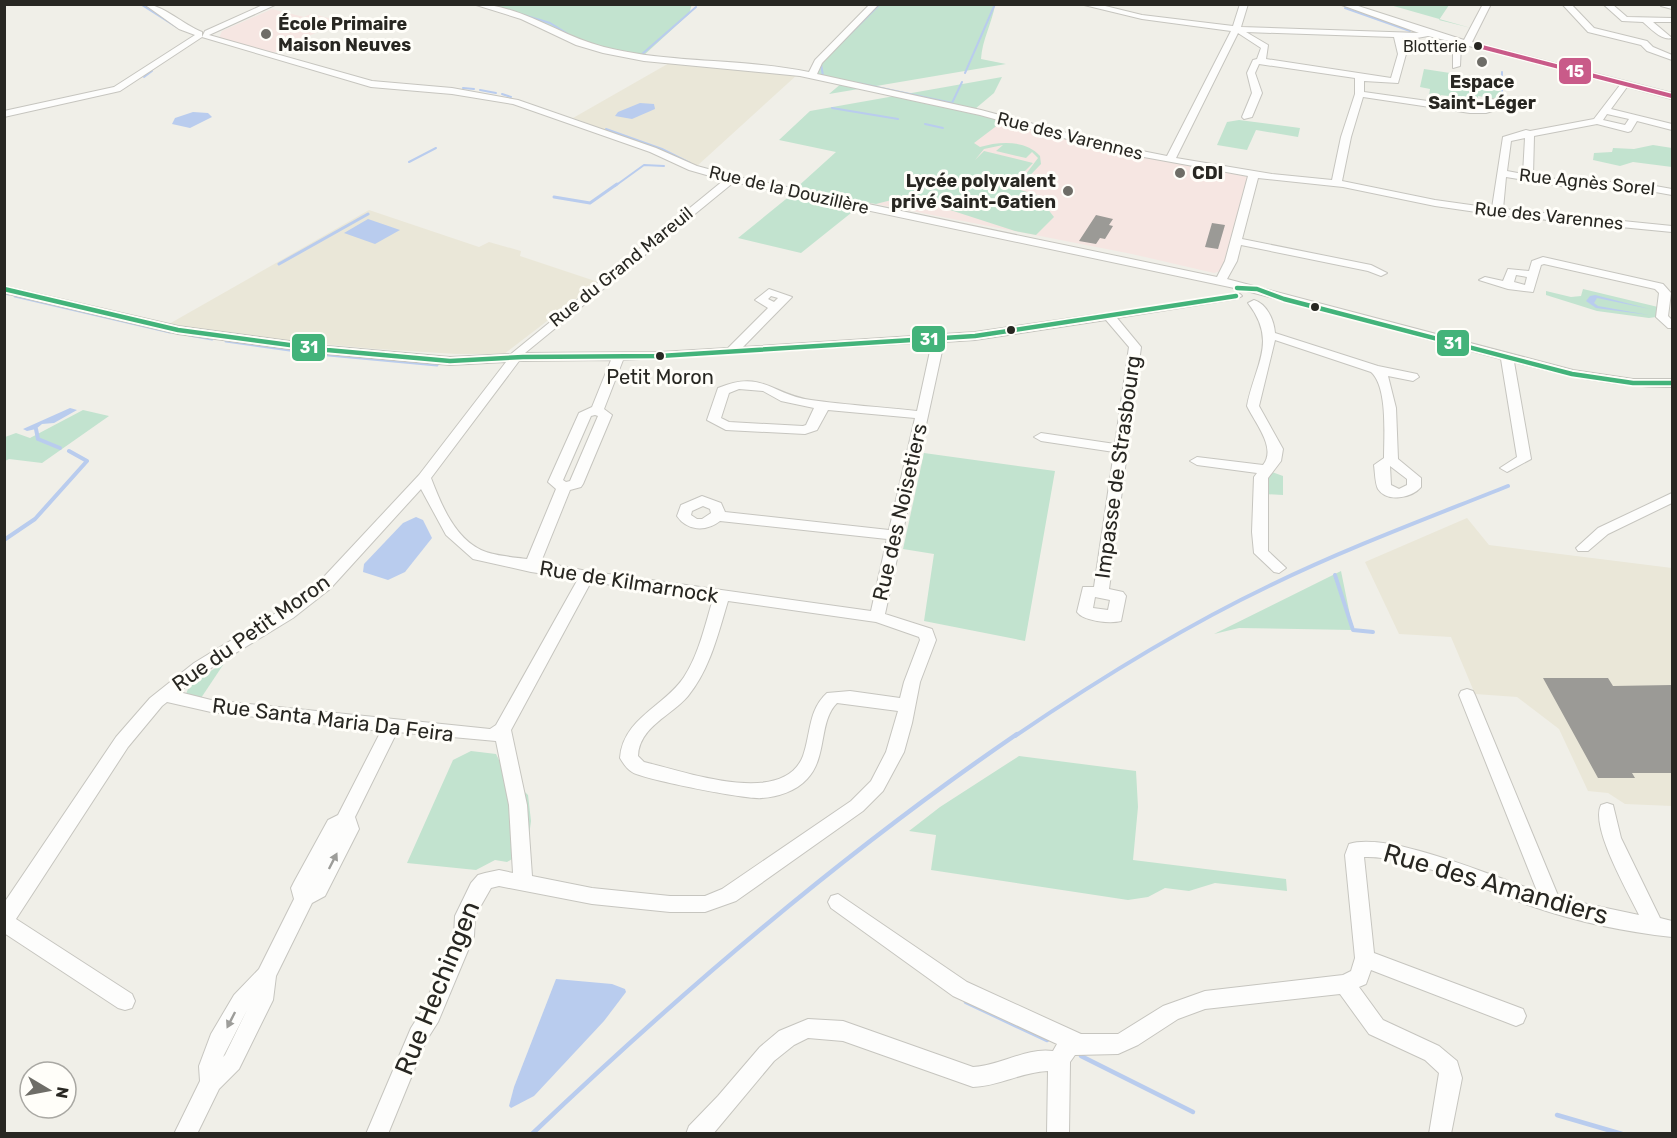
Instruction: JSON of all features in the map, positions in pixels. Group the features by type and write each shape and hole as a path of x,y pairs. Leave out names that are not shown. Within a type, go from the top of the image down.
{"street":[{"name":"Rue de la Douzillère","path":"148,4 182,27 238,48 370,84 452,91 515,102 652,150 693,168 732,179 920,219 1094,252 1253,288"},
{"path":"4,114 117,89 203,35 273,4"},
{"name":"Rue des Varennes","path":"477,4 524,17 579,43 613,52 812,76 974,112 1111,148 1170,160 1254,174 1336,183 1497,212 1672,228"},
{"path":"812,76 818,62 875,4"},
{"path":"1084,4 1151,18 1236,29 1417,36 1428,33"},
{"path":"1170,160 1236,29 1244,4"},
{"path":"1455,66 1462,42 1487,4"},
{"path":"1566,4 1591,30 1644,43 1671,40"},
{"path":"1607,4 1620,17 1672,20"},
{"path":"1664,4 1672,7"},
{"path":"1344,5 1428,33 1672,96"},
{"path":"1646,20 1671,40"},
{"path":"1236,29 1257,39 1265,47 1261,61"},
{"path":"1247,117 1257,93 1251,73 1256,62 1395,81 1402,54 1398,34"},
{"path":"1644,43 1650,49 1672,58"},
{"path":"1336,183 1346,136 1360,94 1360,78"},
{"path":"1597,121 1625,84"},
{"path":"1360,94 1479,110"},
{"path":"1606,111 1672,127"},
{"path":"1497,212 1505,140 1526,133 1597,121 1628,129 1635,118"},
{"path":"1526,133 1530,138 1528,177"},
{"name":"Rue Agnès Sorel","path":"1501,173 1574,185 1633,185 1672,192"},
{"path":"1220,282 1227,272 1254,174"},
{"name":"Rue du Grand Mareuil","path":"513,358 532,339 732,179"},
{"path":"1235,241 1371,268 1381,273"},
{"path":"1485,280 1529,290 1536,263 1543,260 1659,286 1665,293 1662,317 1672,325"},
{"path":"1508,286 1512,272 1534,275"},
{"name":"Rue de la Douzillère","path":"1220,282 1254,303 1270,304"},
{"path":"4,289 178,330 239,339 435,360 618,358 939,339 1013,332 1253,288 1270,304 1298,302 1507,358 1608,380 1641,384 1672,383"},
{"path":"1270,304 1267,359 1253,404 1276,445 1274,461 1265,470 1259,494 1260,545 1264,558 1279,568"},
{"path":"731,352 775,307"},
{"name":"Impasse de Strasbourg","path":"1101,593 1135,347 1108,315"},
{"path":"1268,335 1288,339 1375,369 1413,377"},
{"name":"Rue des Noisetiers","path":"523,883 626,900 696,905 719,900 865,799 889,766 908,706 912,682 928,635 917,628 877,618 939,339"},
{"name":"Rue du Petit Moron","path":"125,1001 4,921 122,742 164,695 200,667 287,614 325,585 424,478 513,358"},
{"path":"597,410 618,358"},
{"path":"1507,358 1524,459 1507,468"},
{"path":"1375,369 1382,375 1388,394 1392,460"},
{"path":"824,406 819,411 812,427 805,430 726,426 714,420 721,393 733,386 766,387 791,400 824,406 922,415"},
{"path":"597,410 605,415 576,484 564,487 555,483 586,413 597,410"},
{"path":"1041,437 1121,449"},
{"path":"1197,461 1265,470"},
{"name":"Rue de Kilmarnock","path":"424,478 434,506 469,550 486,558 587,576 877,618"},
{"path":"531,567 564,487"},
{"path":"1583,548 1603,531 1672,498"},
{"path":"717,516 894,535"},
{"path":"523,883 518,805 502,730 587,576"},
{"path":"722,596 694,674 681,693 642,727 633,740 629,758 639,768 732,789 766,791 792,782 809,763 822,712 833,697 850,697 908,706"},
{"name":"Rue Santa Maria Da Feira","path":"164,695 211,706 486,737 502,730"},
{"path":"1467,695 1552,904"},
{"path":"184,1134 212,1082 232,1062 253,1021 267,988 266,975 305,897 318,890 350,829 349,823 344,820 391,727"},
{"path":"1607,810 1612,838 1663,927"},
{"name":"Rue des Amandiers","path":"1365,958 1354,865 1356,850 1364,848 1384,850 1552,904 1663,927"},
{"name":"Rue Hechingen","path":"377,1134 418,1035 431,1015 460,946 464,936 465,916 478,889 485,881 499,878 523,883"},
{"path":"838,902 960,989 1077,1043 1108,1046 1121,1043 1183,1006 1204,1000 1345,984 1359,976 1365,958 1516,1016"},
{"path":"1345,984 1376,1027 1432,1053 1449,1068 1451,1078 1440,1134"},
{"path":"697,1134 727,1103 744,1077 783,1040 803,1029 823,1028 843,1031 973,1077 998,1076 1037,1060 1059,1062"},
{"path":"1058,1134 1059,1062 1063,1051 1077,1043"}],"shaded area":[{"name":"École Primaire Maison Neuves","path":"272,9 304,17 311,14 341,21 273,53 219,38 222,31"},
{"path":"671,62 798,74 697,166 573,118"},
{"name":"Lycée polyvalent privé Saint-Gatien","path":"984,116 1126,153 1247,176 1249,178 1224,270 1214,273 1132,254 876,204"},
{"path":"369,210 479,247 489,242 521,251 520,256 598,282 504,354 456,354 377,349 269,339 169,324"},
{"path":"1467,518 1489,545 1672,568 1672,806 1625,804 1608,793 1588,791 1559,729 1517,697 1475,694 1451,637 1399,634 1365,562"}],"green space":[{"path":"692,4 689,14 643,56 595,48 534,21 477,5"},
{"path":"876,4 995,5 981,59 1006,64 829,94 842,83 820,77 816,71 818,62"},
{"path":"1390,5 1449,5 1440,19"},
{"path":"1424,69 1502,81 1502,100 1478,96 1478,100 1441,95 1440,104 1428,102 1430,89 1420,87"},
{"path":"1002,77 994,93 975,109 1003,121 974,143 980,147 1012,143 1028,147 1040,156 1041,164 1017,189 1037,195 1054,217 1036,235 1015,231 907,196 876,204 794,190 836,152 779,140 810,111","holes":["1003,145 996,151 1026,158 1032,152 1038,158 1026,174 1023,173 1033,163 984,151 975,160 984,149"]},
{"path":"1239,120 1300,128 1298,137 1256,130 1247,150 1217,145 1227,122"},
{"path":"1653,145 1672,148 1672,167 1633,162 1620,166 1593,160 1594,153 1612,152 1613,148 1634,149"},
{"path":"791,195 856,209 801,253 738,238"},
{"path":"1583,289 1658,307 1656,317 1597,311 1546,295 1546,291 1571,297 1581,296"},
{"path":"83,410 109,416 42,463 9,459 5,461 5,437 16,433 30,438"},
{"path":"924,453 1055,471 1025,641 924,621 934,554 903,549"},
{"path":"1272,472 1283,476 1283,495 1265,494 1268,478"},
{"path":"1341,571 1353,630 1239,628 1214,634"},
{"path":"225,662 201,698 186,694 190,684"},
{"path":"471,751 496,754 506,774 528,795 531,821 527,850 507,862 495,860 476,870 407,863 453,760"},
{"path":"1019,756 1136,771 1138,807 1133,860 1286,879 1287,891 1215,883 1189,891 1165,888 1148,897 1128,900 931,870 936,835 909,831 940,807"}],"water":[{"path":"640,103 654,104 655,109 632,119 615,116 618,112"},
{"path":"193,112 208,113 212,117 190,128 172,124 175,118"},
{"path":"368,219 400,230 375,244 344,233"},
{"path":"1595,295 1650,309 1597,298 1594,303 1598,306 1649,315 1596,308 1586,301 1590,296"},
{"path":"70,408 77,410 54,423 42,424 36,429 27,431 23,429"},
{"path":"416,517 423,520 432,538 405,572 388,580 363,572 364,564 403,523"},
{"path":"556,979 612,984 625,989 626,992 604,1021 534,1096 511,1108 509,1106 514,1087"}],"building":[{"path":"1096,215 1113,219 1109,225 1113,226 1105,239 1100,238 1096,244 1079,241"},
{"path":"1212,223 1225,225 1218,249 1205,247"},
{"path":"1543,678 1608,678 1613,686 1672,685 1672,773 1632,773 1635,778 1598,778"}],"waterway":[{"path":"826,58 880,4"},
{"path":"965,73 995,4"},
{"path":"142,5 178,28"},
{"path":"641,55 696,7"},
{"path":"1345,8 1410,31"},
{"path":"520,14 550,23 568,34"},
{"path":"821,64 823,76 827,77"},
{"path":"144,77 152,71"},
{"path":"1502,72 1502,98"},
{"path":"858,83 952,103 962,82"},
{"path":"463,88 474,89"},
{"path":"480,90 496,93"},
{"path":"502,94 511,97"},
{"path":"832,108 898,119"},
{"path":"925,124 943,128"},
{"path":"606,129 662,149 690,163"},
{"path":"409,162 436,148"},
{"path":"615,186 644,165 664,166"},
{"path":"554,197 590,203 617,184"},
{"path":"279,264 368,214"},
{"path":"4,293 9,294"},
{"path":"15,296 170,332"},
{"path":"189,335 212,339"},
{"path":"226,341 318,354 437,365"},
{"path":"36,429 38,439 60,448"},
{"path":"4,540 35,519 87,461 69,451"},
{"path":"1015,736 1139,656 1236,602 1358,546 1508,486"},
{"path":"1335,575 1353,630 1373,632"},
{"path":"532,1134 647,1027 766,924 889,826 1017,734"},
{"path":"966,1002 1047,1040"},
{"path":"1081,1056 1193,1112"},
{"path":"1557,1115 1622,1134"}],"transit line":[{"name":"15","path":"1478,46 1672,96"},
{"name":"31","path":"1237,288 1257,289 1284,299 1572,374 1633,383 1672,383"},
{"name":"31","path":"4,289 178,330 327,350 450,361 523,357 660,356 975,336 1236,296"}],"place":[{"name":"École Primaire Maison Neuves","path":"266,34"},
{"name":"Blotterie","path":"1478,46"},
{"name":"Espace Saint-Léger","path":"1482,62"},
{"name":"CDI","path":"1180,173"},
{"name":"Lycée polyvalent privé Saint-Gatien","path":"1068,191"},
{"name":"Petit Moron","path":"660,356"}]}
